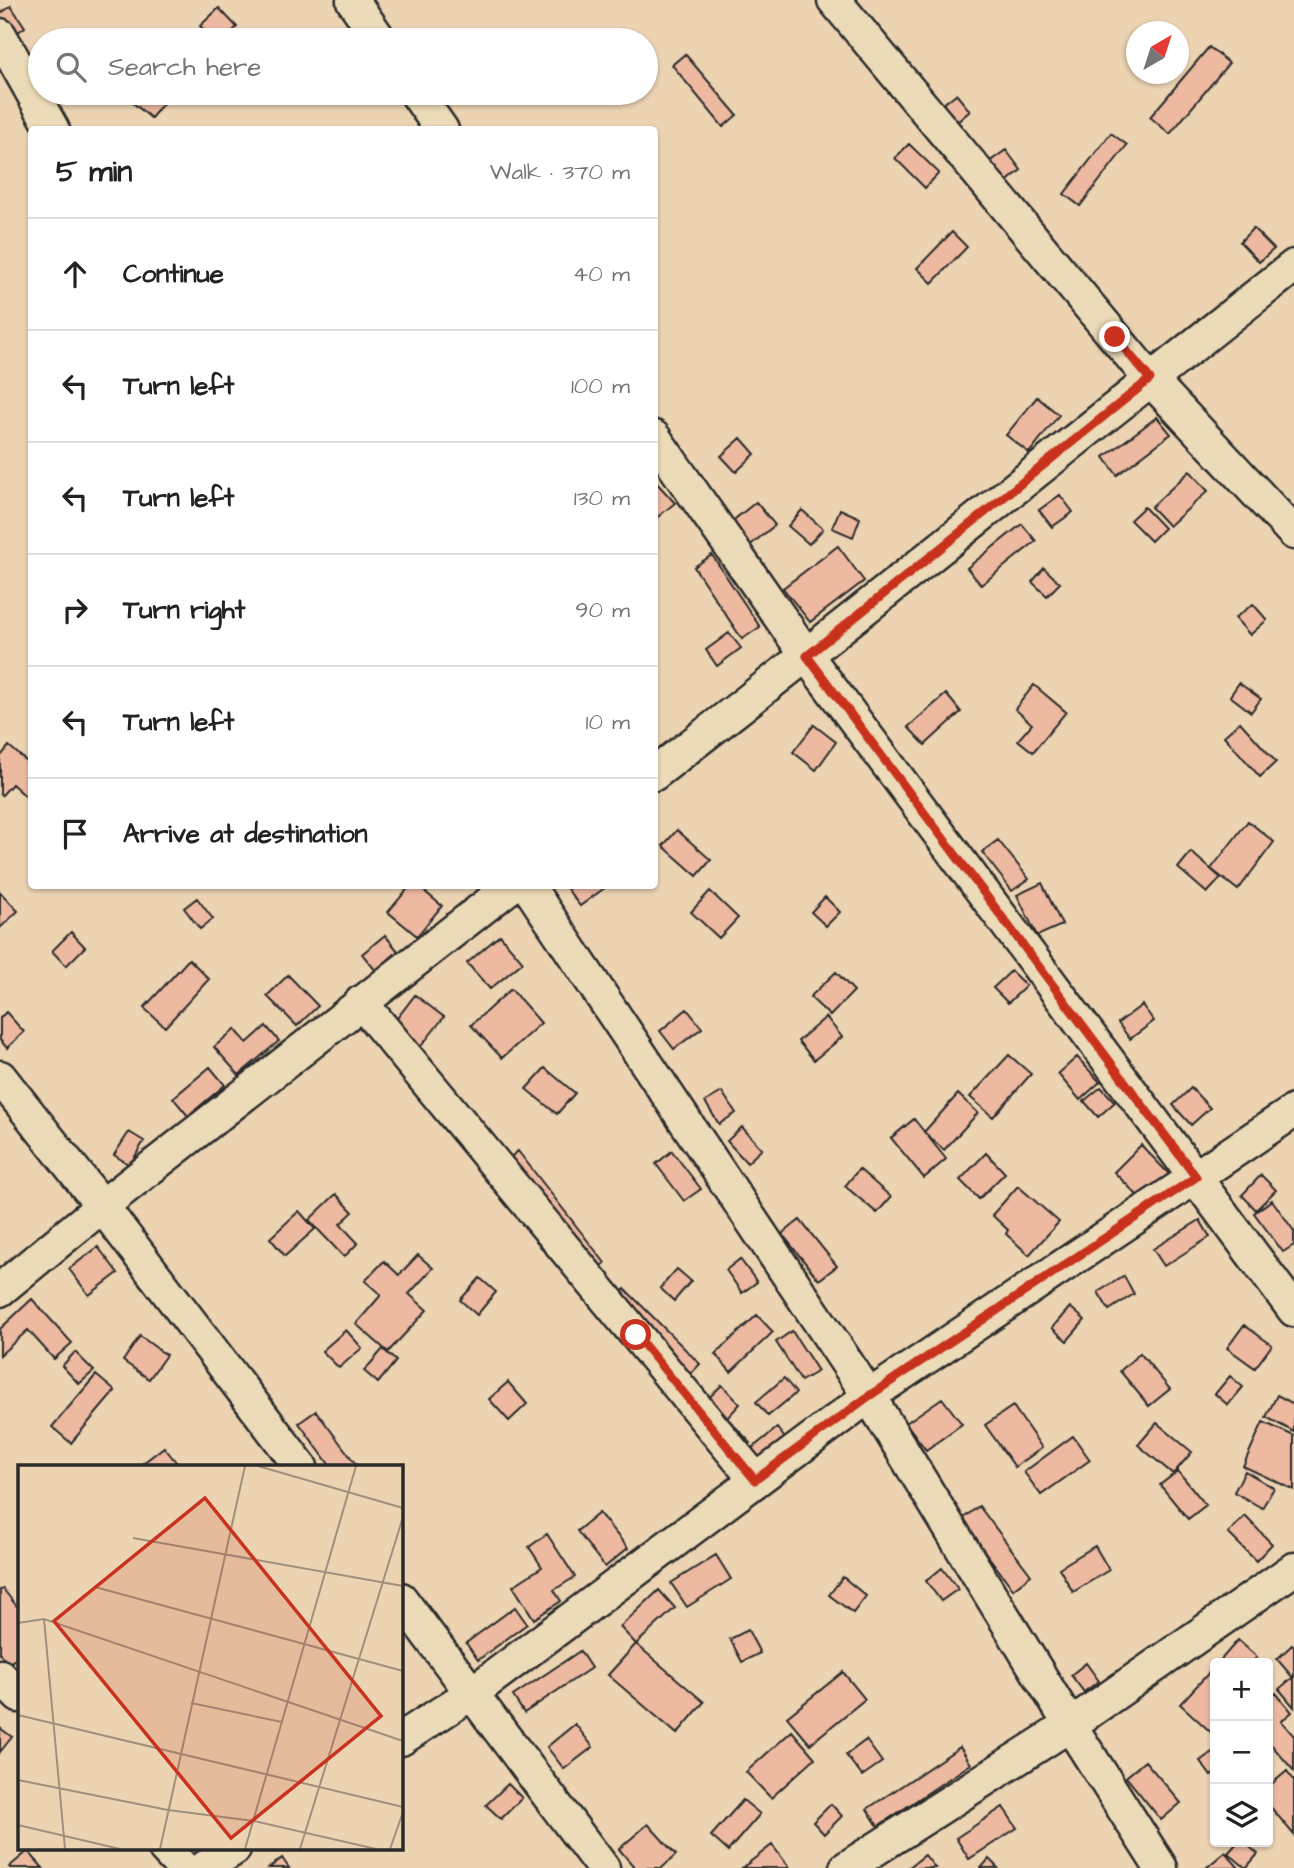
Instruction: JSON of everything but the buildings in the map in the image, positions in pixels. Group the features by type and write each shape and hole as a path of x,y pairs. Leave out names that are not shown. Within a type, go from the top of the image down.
{"street":[{"path":"834,0 1150,379 1294,533"},
{"path":"352,1 371,28"},
{"path":"0,36 28,86"},
{"path":"39,105 51,126"},
{"path":"424,105 439,126"},
{"path":"658,772 1294,266"},
{"path":"658,443 807,656 1294,1310"},
{"path":"0,1290 102,1206 507,889"},
{"path":"530,889 869,1396 1070,1725 1161,1868"},
{"path":"361,1002 755,1480"},
{"path":"0,1077 299,1465"},
{"path":"402,1738 472,1693 869,1396 1294,1111"},
{"path":"846,1868 1070,1725 1294,1569"},
{"path":"402,1600 603,1868"},
{"path":"0,1676 18,1695"},
{"path":"166,1850 183,1868"},
{"path":"204,1868 232,1850"}],"route":[{"path":"636,1335 755,1480 869,1396 1196,1177 807,656 1150,379 1115,337"}]}
